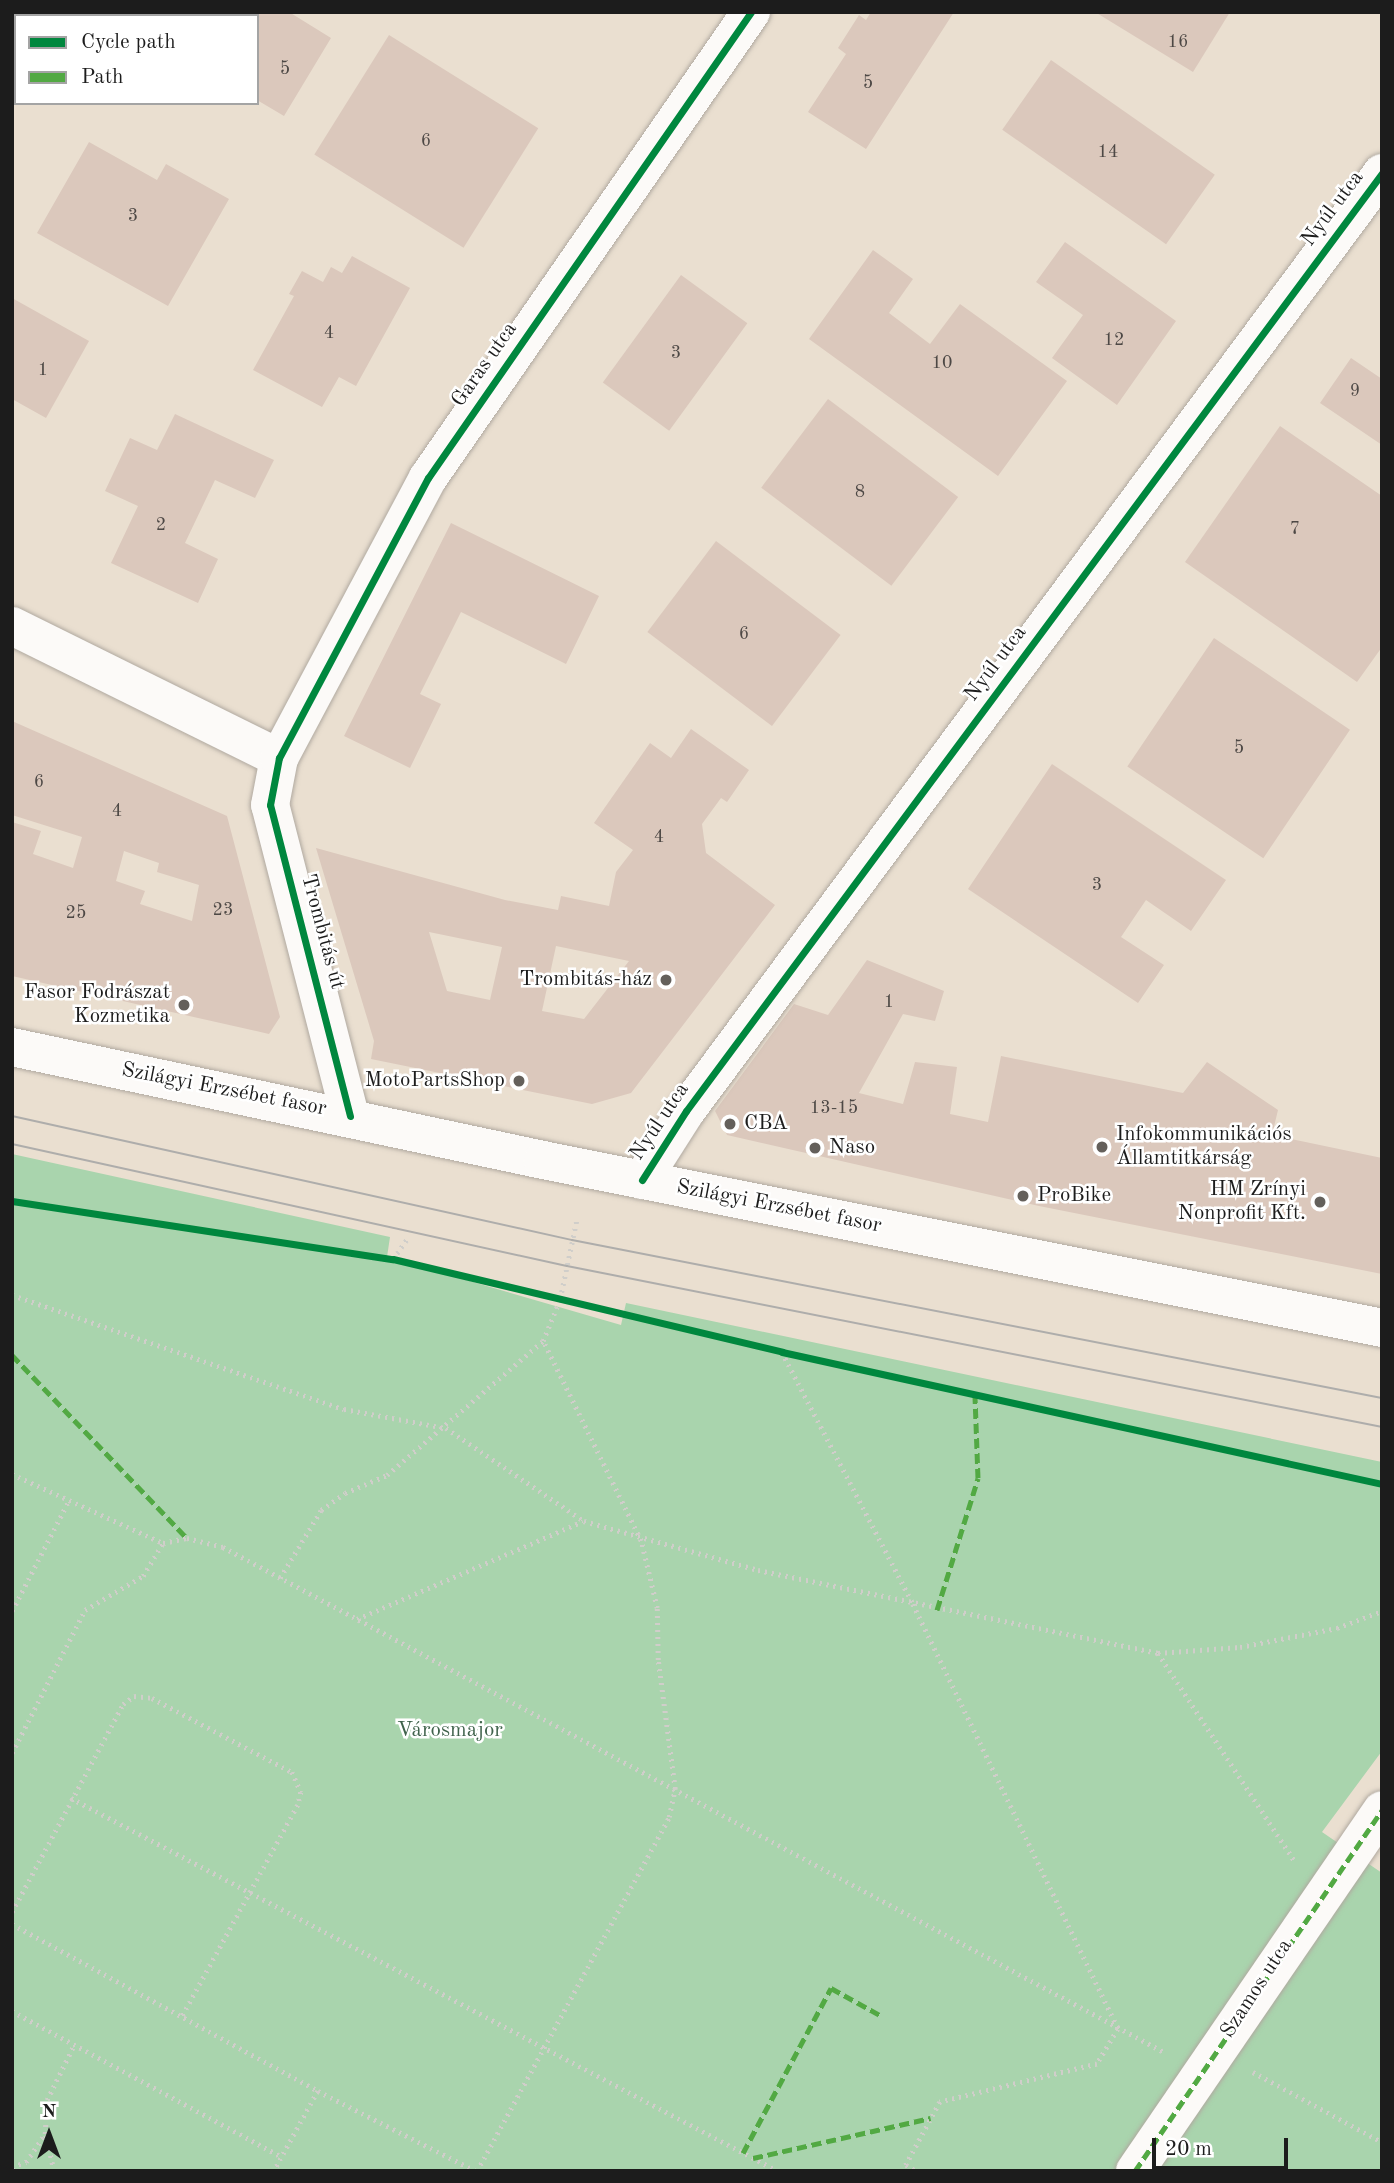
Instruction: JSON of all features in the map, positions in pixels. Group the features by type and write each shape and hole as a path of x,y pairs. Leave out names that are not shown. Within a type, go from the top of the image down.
{"street":[{"name":"Garas utca","path":"279,758 428,478 751,12"},
{"name":"Nyúl utca","path":"642,1180 702,1089 1382,173"},
{"path":"12,626 279,758"},
{"name":"Trombitás út","path":"279,758 270,806 350,1116"},
{"name":"Szilágyi Erzsébet fasor","path":"12,1047 350,1116 642,1180 1382,1328"},
{"name":"Szamos utca","path":"1135,2171 1318,1897 1382,1810"}],"path":[{"path":"280,1578 321,1510 345,1493 387,1475 446,1428 543,1341 560,1299 577,1217"},
{"path":"393,1259 407,1239"},
{"path":"379,1256 405,1262"},
{"path":"12,1295 344,1409 446,1428 584,1521 641,1541 913,1604 1158,1653 1240,1647 1337,1628 1382,1611"},
{"path":"548,1296 573,1302"},
{"path":"12,1924 318,2091 476,2171 540,2047 669,1816 675,1789 658,1660 657,1608 641,1541 543,1341"},
{"path":"769,1349 795,1355"},
{"path":"782,1352 913,1604 1118,2029"},
{"path":"12,1474 163,1543 187,1538 223,1548 1160,2052 1191,2057 1216,2052 1382,2142"},
{"path":"12,1611 68,1500"},
{"path":"356,1619 584,1521"},
{"path":"12,1753 85,1610 143,1576 163,1543"},
{"path":"1158,1653 1318,1897"},
{"path":"12,1912 123,1704 134,1696 164,1704 292,1773 301,1792 298,1805 182,2017"},
{"path":"71,1798 778,2171"},
{"path":"12,2011 282,2157"},
{"path":"916,2171 906,2165 940,2102 1097,2064 1118,2029"},
{"path":"54,2171 45,2134 47,2100 74,2045"},
{"path":"274,2171 318,2091"},
{"path":"12,2166 26,2162 45,2134"}],"green space":[{"name":"Városmajor","path":"12,1154 390,1237 387,1257 621,1325 626,1303 1382,1462 1382,1751 1322,1832 1382,1873 1382,2171 12,2171"}],"building":[{"path":"289,12 331,38 284,116 259,101 259,14 130,14"},
{"path":"871,12 954,12 866,149 808,112 846,54 838,48 859,15 866,20"},
{"path":"1095,12 1230,12 1193,72"},
{"path":"389,35 538,128 464,248 314,155"},
{"path":"1051,60 1215,175 1166,244 1002,130"},
{"path":"89,142 157,180 166,164 229,199 168,306 37,233"},
{"path":"1065,242 1176,321 1117,405 1052,358 1083,315 1036,282"},
{"path":"873,250 913,279 889,313 930,344 960,304 1067,381 998,476 809,339"},
{"path":"352,256 410,288 356,386 339,377 322,407 253,370 294,296 289,294 302,271 323,282 331,267 342,273"},
{"path":"681,275 747,323 669,431 603,383"},
{"path":"12,298 89,341 46,418 12,399"},
{"path":"1351,358 1382,379 1382,445 1320,403"},
{"path":"828,399 958,497 891,586 761,488"},
{"path":"175,414 274,460 255,498 215,480 185,543 218,559 198,603 111,563 138,506 105,491 130,438 157,450"},
{"path":"1280,426 1382,496 1382,647 1357,682 1185,562"},
{"path":"451,523 599,596 566,664 461,612 420,694 441,704 410,768 344,736"},
{"path":"716,541 841,635 772,726 647,632"},
{"path":"1214,638 1350,730 1263,858 1127,767"},
{"path":"12,721 227,816 280,1017 269,1034 12,976 12,822 41,831 33,854 73,868 82,837 12,815","holes":["124,851 159,863 157,872 199,885 192,921 140,904 145,891 116,881"]},
{"name":"Trombitás-ház","path":"691,729 749,770 727,802 721,798 702,824 706,853 775,905 631,1093 592,1104 371,1059 374,1041 316,848 505,900 558,910 561,896 609,906 616,872 633,850 594,823 650,743 671,758","holes":["429,932 502,947 490,1000 447,991","556,946 629,961 584,1019 542,1011"]},
{"path":"1052,764 1226,880 1191,931 1146,900 1121,937 1164,965 1138,1003 968,889"},
{"path":"867,960 944,991 935,1021 903,1014 859,1093 903,1104 915,1062 957,1067 950,1114 988,1122 1001,1056 1183,1093 1207,1062 1278,1110 1272,1135 1382,1158 1382,1274 1039,1206 727,1135 715,1111 794,1004 828,1015"}],"tram line":[{"path":"12,1116 572,1240 1382,1398"},
{"path":"12,1144 567,1266 1382,1427"}],"marked path":[{"path":"12,1355 187,1538"},
{"path":"937,1610 978,1478 975,1395"},
{"path":"1135,2171 1382,1810"},
{"path":"743,2153 831,1988 880,2015"},
{"path":"753,2158 931,2118"}],"cycle path":[{"path":"350,1116 270,805 279,758 428,478 751,12"},
{"path":"642,1180 686,1111 1382,173"},
{"path":"12,1201 393,1259 782,1352 1382,1484"}],"place":[{"name":"Trombitás-ház","path":"666,980"},
{"name":"Fasor Fodrászat Kozmetika","path":"184,1005"},
{"name":"MotoPartsShop","path":"519,1081"},
{"name":"CBA","path":"730,1124"},
{"name":"Infokommunikációs Államtitkárság","path":"1102,1147"},
{"name":"Naso","path":"815,1148"},
{"name":"ProBike","path":"1023,1196"},
{"name":"HM Zrínyi Nonprofit Kft.","path":"1320,1202"}]}
